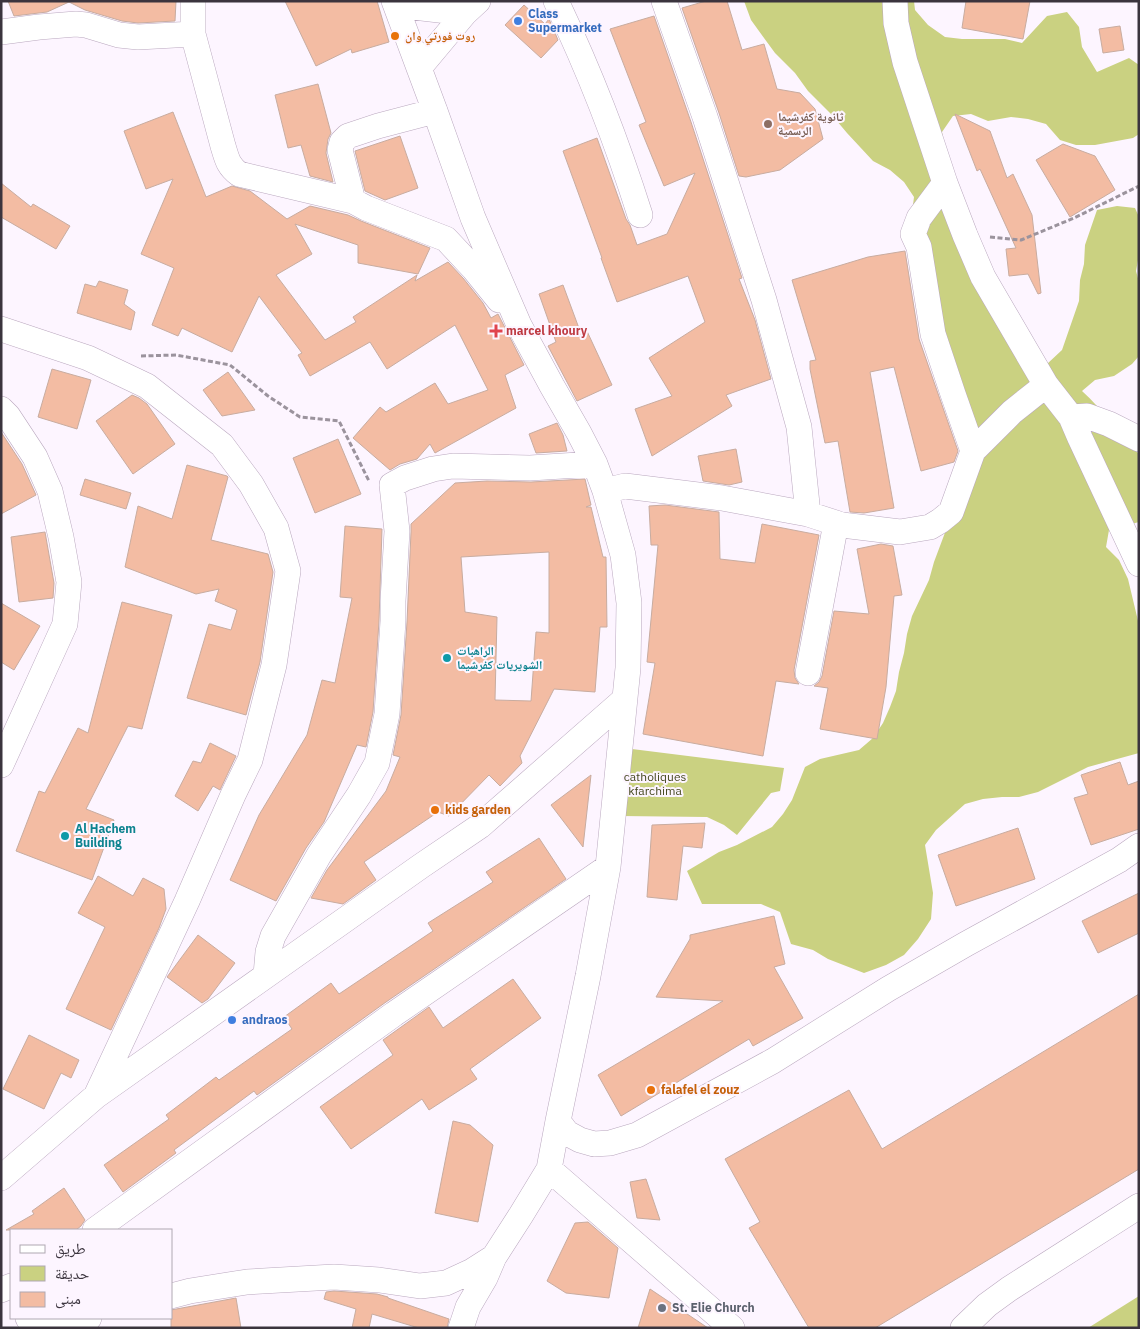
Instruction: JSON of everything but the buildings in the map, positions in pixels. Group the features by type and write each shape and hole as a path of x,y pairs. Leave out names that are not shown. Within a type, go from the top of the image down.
{"street":[{"path":"193,1 193,34 223,146 228,163 233,170 240,174 352,201 446,239 474,269 519,325"},
{"path":"556,1 579,49 630,183 640,215"},
{"path":"664,1 708,126 771,328 799,427 808,514"},
{"path":"895,1 896,23 905,62 964,235 983,277 1046,385 1072,417 1139,564"},
{"path":"461,1328 468,1307 485,1278 494,1257 549,1169 608,867 628,668 629,603 623,555 596,464 519,325 473,218 395,3 471,7"},
{"path":"419,68 471,7"},
{"path":"1,32 38,26 76,24 120,35 193,34"},
{"path":"352,201 340,150 342,142 348,136 435,111"},
{"path":"945,183 919,218 914,234 919,247 933,334 973,451"},
{"path":"1,329 88,358 147,386 222,445 251,484 276,528 288,571 274,665 250,760 96,1096"},
{"path":"605,491 625,486 722,498 808,514 836,523 900,532 930,528 951,512 973,451 1012,412 1046,385"},
{"path":"1,409 8,416 35,457 50,491 69,582 65,624 1,765"},
{"path":"1072,417 1087,416 1109,424 1139,439"},
{"path":"266,975 268,952 273,936 319,855 359,795 377,763 387,714 393,621 397,531 392,485 405,478 433,469 453,466 530,468 596,464"},
{"path":"808,673 836,523"},
{"path":"1,1178 96,1096 480,826 624,700"},
{"path":"558,1121 567,1133 580,1140 594,1144 610,1143 638,1135 773,1060 888,989 966,944 1132,854"},
{"path":"96,1229 394,1014 608,867"},
{"path":"549,1169 732,1328"},
{"path":"963,1328 987,1305 1009,1289 1139,1206"},
{"path":"172,1296 247,1282 334,1277 380,1280 420,1286 446,1283 472,1271 494,1257"},
{"path":"51,1328 85,1319"}],"path":[{"path":"964,235 1021,240 1074,218 1139,186"},
{"path":"137,356 176,355 230,365 268,396 300,417 340,421 372,486 392,485"}],"green space":[{"path":"744,1 914,1 915,10 928,25 945,37 1005,39 1022,43 1047,16 1067,12 1079,27 1082,47 1097,72 1129,58 1139,65 1139,134 1133,138 1095,145 1076,145 1060,140 1046,124 1011,117 988,121 971,114 953,116 942,132 957,209 1047,364 1062,350 1079,301 1085,245 1097,210 1117,206 1135,208 1139,217 1139,255 1136,271 1139,282 1139,356 1132,364 1114,376 1095,380 1082,391 1139,454 1139,522 1109,530 1106,547 1119,560 1128,579 1139,625 1139,753 1088,767 1038,792 1019,797 983,799 965,804 936,830 925,845 933,893 931,919 918,939 904,955 886,965 864,973 828,959 813,950 791,944 780,912 761,904 702,904 687,871 719,852 772,827 792,800 805,767 820,759 859,750 873,738 883,723 896,691 912,616 929,580 946,530 973,481 912,213 914,197 904,182 890,170 873,161 775,53 751,20"},
{"name":"catholiques kfarchima","path":"624,748 784,768 780,791 771,793 737,835 724,825 707,817 621,816"},
{"path":"1139,1296 1139,1328 1088,1328"}],"place":[{"name":"Class Supermarket","path":"518,21"},
{"name":"روت فورتي وان","path":"395,36"},
{"name":"ثانوية كفرشيما الرسمية","path":"768,124"},
{"name":"marcel khoury","path":"496,331"},
{"name":"الراهبات الشويريات كفرشيما","path":"447,658"},
{"name":"kids garden","path":"435,810"},
{"name":"Al Hachem Building","path":"65,836"},
{"name":"andraos","path":"232,1020"},
{"name":"falafel el zouz","path":"651,1090"},
{"name":"St. Elie Church","path":"662,1308"}]}
